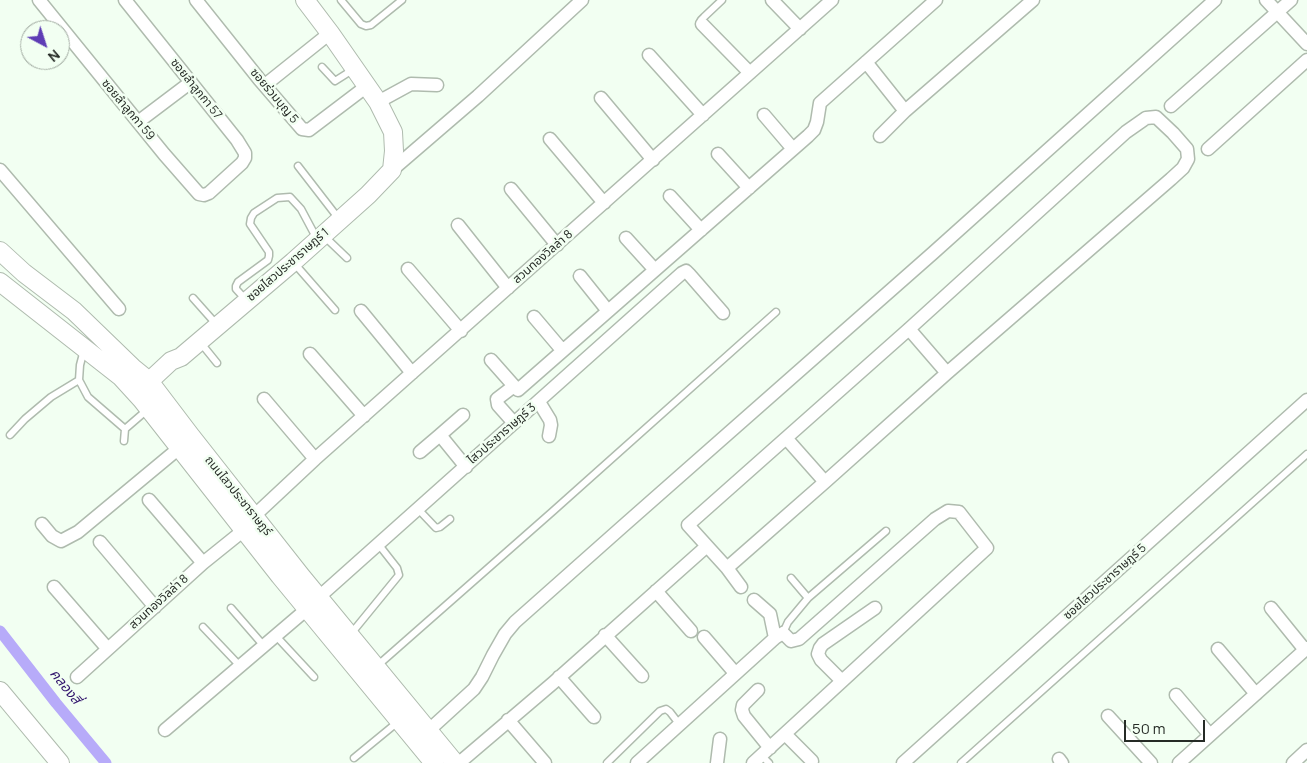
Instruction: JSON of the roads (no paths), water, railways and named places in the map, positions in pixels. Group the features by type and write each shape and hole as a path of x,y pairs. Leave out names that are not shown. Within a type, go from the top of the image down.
{"main road":[{"path":"310,3 378,102 393,132 392,170"},
{"name":"ซอยไสวประชาราษฎร์ 1","path":"142,401 152,385 176,367 181,358 320,238 368,195 392,170"},
{"name":"ถนนไสวประชาราษฎร์","path":"0,251 24,273 74,311 152,385 180,421 249,523 313,603 434,763"},
{"name":"ถนนไสวประชาราษฎร์","path":"0,282 121,377 142,401 178,449 249,523"},
{"path":"166,432 180,421"},
{"name":"ถนนไสวประชาราษฎร์","path":"313,603 350,635 457,763"},
{"path":"0,691 60,763"}],"street":[{"name":"ซอยลำลูกกา 59","path":"39,0 199,194 209,193 225,178"},
{"name":"ซอยลำลูกกา 57","path":"125,0 237,140 245,153 242,163 225,178"},
{"name":"ซอยร่วมบุญ 5","path":"196,0 302,129 309,130 367,86"},
{"name":"ซอยไสวประชาราษฎร์ 1","path":"392,170 478,96 582,0"},
{"path":"772,0 800,29"},
{"name":"สวนทองวิลล่า 8","path":"77,677 107,648 249,523 316,459 832,0"},
{"path":"491,360 518,390 814,130 820,103 936,0"},
{"path":"880,136 1033,0"},
{"path":"428,730 474,689 501,641 515,622 933,253 1215,0"},
{"path":"1266,0 1307,44"},
{"path":"1171,106 1291,0"},
{"path":"702,24 750,73"},
{"path":"265,85 330,32"},
{"path":"649,55 703,115"},
{"path":"1208,149 1307,60"},
{"path":"866,62 906,111"},
{"path":"138,122 191,82"},
{"path":"378,102 411,84 437,85"},
{"path":"601,98 652,160"},
{"path":"764,115 793,149"},
{"path":"726,568 1183,168 1188,158 1187,149 1173,133 1156,117 1146,118 1133,128 688,525 742,587"},
{"path":"550,138 604,203"},
{"path":"718,154 749,188"},
{"path":"0,170 119,309"},
{"path":"510,189 557,244"},
{"path":"670,196 701,230"},
{"path":"458,225 508,288"},
{"path":"626,238 655,270"},
{"path":"408,269 460,331"},
{"name":"ไสวประชาราษฎร์ 3","path":"165,730 276,636 686,271 723,313"},
{"path":"580,276 608,311"},
{"path":"361,311 412,374"},
{"path":"534,317 562,350"},
{"path":"909,329 947,373"},
{"path":"310,354 364,416"},
{"path":"514,386 497,399 498,404 514,423"},
{"path":"264,399 316,459"},
{"name":"ซอยไสวประชาราษฎร์ 5","path":"903,763 1307,400"},
{"path":"539,402 550,420 549,436"},
{"path":"420,452 463,415"},
{"path":"440,435 466,467"},
{"path":"786,438 826,482"},
{"path":"42,524 52,536 60,541 78,532 178,449"},
{"path":"149,500 204,563"},
{"path":"754,600 770,614 779,636 791,641 799,639 934,519 948,511 959,512 987,548 785,734 763,757 742,710 743,705 758,690"},
{"path":"100,542 155,606"},
{"path":"457,763 559,677 707,546"},
{"path":"54,587 107,648"},
{"path":"656,590 691,631"},
{"path":"842,681 821,660 818,654 820,648 875,608"},
{"path":"1179,763 1306,649 1270,608"},
{"path":"605,635 642,676"},
{"path":"637,763 779,636"},
{"path":"704,637 735,674"},
{"path":"1218,649 1256,694"},
{"path":"559,677 594,717"},
{"path":"1176,696 1210,735"},
{"path":"1108,716 1150,763"},
{"path":"508,720 545,763"},
{"path":"785,734 812,761"},
{"path":"717,763 720,739"},
{"path":"1293,763 1307,750"}],"lane":[{"path":"341,0 361,24 366,26 371,25 402,0"},
{"path":"702,24 701,20 722,0"},
{"path":"322,67 334,81 355,68"},
{"path":"298,166 340,220"},
{"path":"247,301 236,289 236,286 268,260 270,256 250,224 251,218 254,213 277,198 290,196 320,238 347,258"},
{"path":"293,262 335,310"},
{"path":"193,298 218,326"},
{"path":"376,667 776,312"},
{"path":"200,341 217,364"},
{"path":"85,349 80,365 79,380 88,397 124,429"},
{"path":"10,435 51,396 79,380"},
{"path":"124,441 124,429 142,401"},
{"path":"961,763 1307,454"},
{"path":"418,509 436,528 450,519"},
{"path":"779,636 808,598 886,531"},
{"path":"350,635 399,575 397,568 379,545"},
{"path":"791,578 808,598"},
{"path":"231,608 264,646"},
{"path":"203,627 240,666"},
{"path":"276,636 314,677"},
{"path":"607,763 660,710 666,709 670,712 680,725"},
{"path":"354,758 400,720"}],"waterway":[{"name":"คลองสี่","path":"0,631 106,763"}]}
